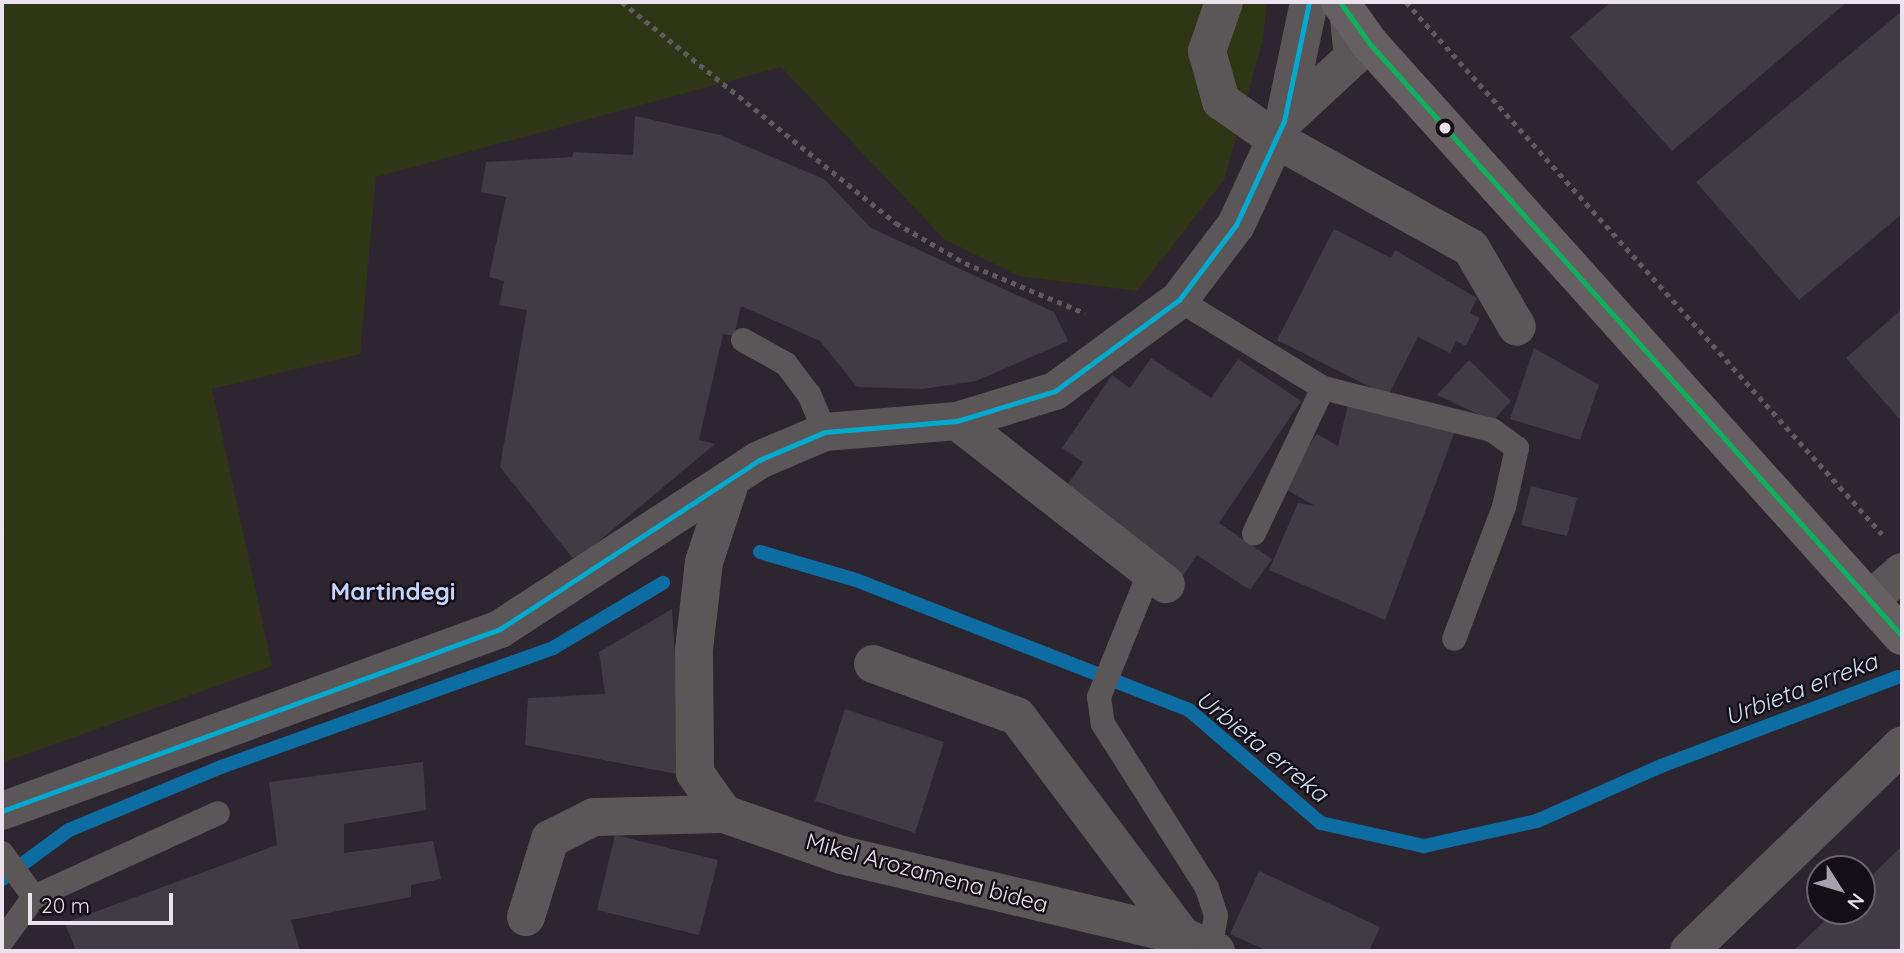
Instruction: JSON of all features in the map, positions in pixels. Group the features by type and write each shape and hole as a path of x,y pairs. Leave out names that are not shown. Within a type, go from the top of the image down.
{"main road":[{"path":"1344,10 1392,69 1889,618"}],"street":[{"path":"1224,2 1207,51 1222,101 1281,130 1471,248 1517,327"},
{"path":"2,811 500,629 730,483 759,460 825,432 957,421 1055,391 1142,333 1179,300 1236,225 1281,130 1308,2"},
{"path":"1281,130 1345,66 1356,44 1344,10"},
{"path":"1345,66 1369,59 1392,69"},
{"path":"957,421 1158,577"},
{"path":"724,814 695,773 694,650 704,562 730,483"},
{"path":"1889,618 1902,572"},
{"path":"873,664 1017,716 1202,945"},
{"path":"1689,951 1902,745"},
{"path":"526,917 550,839 594,817 724,814"},
{"name":"Mikel Arozamena bidea","path":"724,814 842,855 1202,945"}],"lane":[{"path":"1179,300 1323,388 1492,430 1517,448 1504,508 1454,639"},
{"path":"743,340 786,364 809,394 825,432"},
{"path":"1254,533 1323,388"},
{"path":"1158,577 1099,697 1102,724 1207,888 1216,916 1202,945"},
{"path":"2,942 31,892 218,813"},
{"path":"2,853 31,892"}],"path":[{"path":"622,2 896,223 965,263 1142,333"},
{"path":"1406,2 1885,537"}],"green space":[{"path":"2,2 1267,2 1263,39 1224,180 1137,291 1019,276 944,239 781,67 376,177 360,354 212,389 272,666 5,762"}],"building":[{"path":"1611,2 1847,2 1672,151 1570,37"},
{"path":"1902,11 1902,214 1799,300 1696,182"},
{"path":"635,116 720,135 824,179 871,228 1054,312 1068,341 976,381 923,389 857,387 820,341 741,306 734,336 723,334 699,440 715,444 575,561 500,467 527,310 499,305 504,281 489,277 506,197 481,192 486,162 572,157 574,152 633,155"},
{"path":"1334,229 1391,258 1395,250 1477,298 1470,313 1480,318 1466,346 1456,341 1450,353 1418,337 1388,396 1277,340"},
{"path":"1902,309 1902,422 1846,358"},
{"path":"1534,348 1599,385 1580,440 1510,419"},
{"path":"1151,358 1211,398 1238,359 1301,401 1219,523 1272,559 1250,590 1197,555 1180,580 1058,499 1083,462 1062,448 1112,375 1130,388"},
{"path":"1469,360 1511,401 1493,421 1437,395"},
{"path":"1349,401 1455,431 1385,620 1269,570 1298,503 1315,506 1280,486 1317,434 1338,446"},
{"path":"1531,486 1577,498 1567,536 1521,525"},
{"path":"672,609 682,775 525,745 528,698 605,694 599,652"},
{"path":"845,709 944,742 915,833 815,801"},
{"path":"423,762 426,810 344,824 344,853 433,841 441,879 411,885 411,897 291,920 300,951 76,951 65,923 277,845 269,782"},
{"path":"615,835 718,860 699,935 597,910"},
{"path":"1902,846 1902,951 1793,951 1820,925 1876,925 1876,871"},
{"path":"1259,871 1380,927 1369,951 1268,951 1230,934"}],"waterway":[{"name":"Urbieta erreka","path":"760,552 856,580 1189,710 1321,823 1424,846 1537,821 1661,766 1898,677"},
{"name":"Urbieta erreka","path":"2,879 69,830 221,767 553,648 663,583"}],"transit line":[{"path":"2,811 500,629 759,460 825,432 957,421 1055,391 1179,300 1236,225 1284,121 1309,2"},
{"path":"1340,2 1370,44 1902,636"}],"district":[{"name":"Martindegi","path":"393,592"}]}
